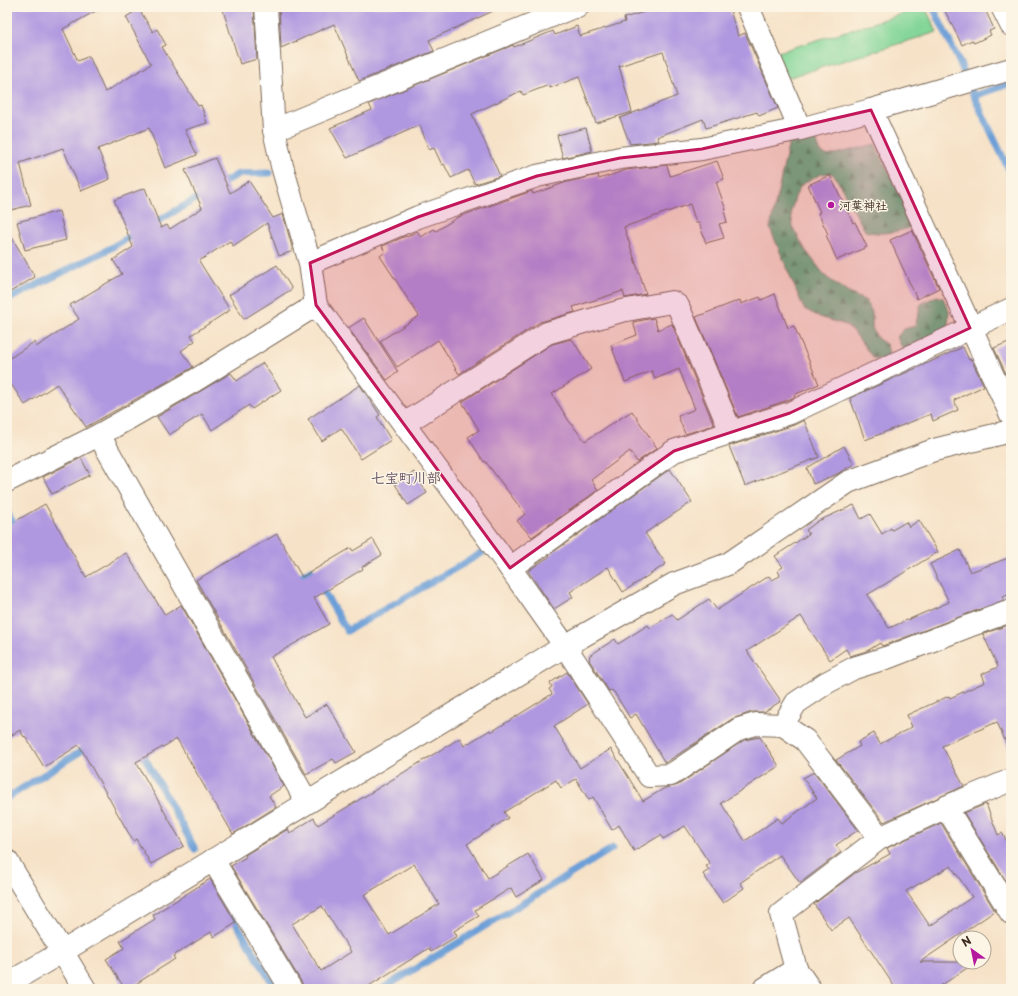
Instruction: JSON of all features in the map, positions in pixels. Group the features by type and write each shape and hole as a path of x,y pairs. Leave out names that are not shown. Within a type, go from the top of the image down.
{"street":[{"path":"266,7 274,130 282,166 310,263 316,305 510,568 565,646 649,776 670,775 739,729 756,724 783,725 804,740 880,838"},
{"path":"274,130 563,11 577,7"},
{"path":"748,7 800,129"},
{"path":"1002,7 1011,25"},
{"path":"310,263 418,217 537,176 620,158 702,149 800,129 1011,69"},
{"path":"871,110 1011,415"},
{"path":"404,424 547,333 621,311 672,302 678,306 730,432"},
{"path":"7,481 99,435 194,381 316,305"},
{"path":"510,568 674,451 790,413 1011,310"},
{"path":"7,984 565,646 674,584 728,564 848,482 934,450 1011,431"},
{"path":"99,435 306,802"},
{"path":"783,725 796,703 826,683 854,668 889,657 1011,611"},
{"path":"810,989 796,969 781,914 880,838 1011,780"},
{"path":"946,808 1011,914"},
{"path":"213,860 291,989"},
{"path":"7,861 85,989"},
{"path":"764,989 796,969"}],"highlighted area":[{"path":"871,110 970,328 790,413 674,451 510,568 316,305 310,263 418,217 537,176 620,158 702,149"}],"green space":[{"path":"925,7 937,32 787,78 775,53"},
{"path":"816,134 819,151 828,156 875,144 916,226 885,233 865,231 835,176 831,173 821,174 801,185 795,197 791,212 793,228 806,251 826,277 847,292 866,301 872,312 872,328 878,339 886,344 890,355 885,360 873,358 856,335 846,325 820,317 804,309 770,228 789,142"},
{"path":"937,296 943,298 949,311 948,330 905,354 897,337 904,329 915,326 921,304"}],"building":[{"path":"7,7 103,7 63,29 78,61 89,56 105,92 151,64 126,17 139,9 153,32 157,29 166,45 162,47 198,106 201,105 207,123 185,130 197,155 165,168 149,128 98,149 110,179 81,191 63,148 20,163 31,205 7,211"},
{"path":"222,7 254,7 257,59 240,64"},
{"path":"279,7 502,7 429,40 434,51 359,81 334,24 281,48"},
{"path":"661,7 729,7 738,36 745,33 778,108 759,116 757,112 706,128 703,119 657,137 659,141 630,144 620,118 677,96 663,52 619,66 632,112 596,123 579,77 550,88 549,85 523,95 521,91 472,114 500,176 475,184 468,170 451,178 444,164 442,165 434,148 429,150 420,125 347,158 330,128 372,110 369,104 513,45 514,47 553,31 555,35 577,26 580,36 625,22 624,18"},
{"path":"943,7 984,7 994,29 989,31 991,35 974,43 972,40 962,45"},
{"path":"586,128 592,151 563,158 557,135"},
{"path":"215,158 230,193 249,181 273,218 283,214 293,251 279,256 267,223 233,246 230,241 199,261 230,310 191,335 195,341 181,351 193,367 188,370 86,427 57,384 25,405 7,378 7,360 34,342 36,347 79,319 70,305 122,274 113,260 133,247 114,200 145,188 161,228 167,225 170,229 202,208 185,170"},
{"path":"717,161 724,179 716,182 726,210 724,211 727,222 719,224 724,238 706,243 699,223 696,223 690,204 624,227 646,294 625,298 623,291 573,307 575,312 540,322 459,374 438,340 397,367 380,341 419,316 380,256 385,252 382,246 406,236 407,237 417,231 421,237 434,229 436,231 458,217 532,191 533,194 567,182 598,175 599,179 626,170 667,165 670,176"},
{"path":"830,175 853,223 855,222 867,247 837,260 826,235 828,234 818,213 820,212 808,185"},
{"path":"59,211 66,240 25,250 17,222"},
{"path":"7,229 35,277 7,294"},
{"path":"912,230 939,288 917,299 890,240"},
{"path":"277,265 292,289 244,319 229,295"},
{"path":"775,294 788,328 794,326 819,384 794,395 795,397 738,417 696,317 740,300 741,304 760,297 761,300"},
{"path":"364,318 398,372 387,380 348,328"},
{"path":"654,318 658,330 672,324 714,425 685,434 678,416 695,409 679,369 655,379 652,371 625,382 611,345 637,335 633,322"},
{"path":"572,339 591,369 552,394 569,421 585,441 632,411 657,448 637,462 630,451 591,480 598,490 532,537 517,521 525,514 485,461 484,462 468,437 479,430 462,402 552,344"},
{"path":"1011,341 1011,374 1007,376 994,348"},
{"path":"963,347 969,360 971,359 984,386 954,400 958,410 933,421 931,414 865,440 850,398"},
{"path":"263,363 281,390 252,409 249,405 212,430 202,414 169,435 157,417 231,373 237,381"},
{"path":"360,385 380,415 377,417 391,440 361,459 341,428 322,441 308,419"},
{"path":"804,420 819,457 745,486 729,446 794,425"},
{"path":"844,446 854,464 837,474 813,484 807,468"},
{"path":"81,458 90,475 52,494 43,477"},
{"path":"670,469 692,502 645,533 666,564 623,592 608,567 570,592 573,597 554,609 528,571"},
{"path":"414,472 427,493 408,505 395,484"},
{"path":"45,504 86,577 126,553 165,615 181,605 284,786 269,796 276,807 233,834 177,739 136,762 184,846 151,864 136,839 133,841 79,745 44,767 20,730 7,738 7,526"},
{"path":"854,505 861,519 870,514 882,534 891,528 892,530 906,522 909,527 919,520 938,552 867,595 889,628 949,602 930,564 960,550 970,572 1011,557 1011,594 1002,597 1004,600 885,645 882,646 880,643 867,651 850,656 846,649 830,660 801,616 747,651 781,701 764,712 752,712 732,719 665,763 636,714 630,718 614,692 611,690 609,691 589,660 589,656 615,639 618,644 648,625 650,628 672,614 677,620 709,599 717,610 769,576 772,580 780,576 778,570 783,567 775,556 809,534 806,530 818,521"},
{"path":"277,534 302,577 351,548 353,551 373,539 382,555 362,567 363,569 314,598 329,624 271,657 305,717 327,704 356,752 336,763 333,759 306,774 196,580"},
{"path":"1011,624 1011,754 997,722 942,746 964,786 884,822 836,760 860,746 858,742 874,733 880,744 912,727 907,715 985,682 982,674 998,667 983,634"},
{"path":"567,672 588,704 554,726 580,768 611,749 643,801 665,788 678,785 744,740 760,737 779,766 721,803 745,841 778,818 782,823 817,798 803,778 814,772 858,830 836,845 841,852 800,883 780,855 740,883 744,888 723,903 703,874 709,870 706,866 710,864 685,826 663,839 661,835 634,851 619,825 612,830 593,797 589,800 576,779 561,788 556,780 504,812 508,818 467,844 488,878 528,854 544,880 516,897 511,888 475,910 479,916 454,931 457,936 431,952 429,948 364,989 303,989 302,983 231,866 246,857 245,855 288,829 290,833 314,818 318,825 460,738 464,746 490,730 491,732 552,694 549,689 552,687 550,683","holes":["414,864 439,904 389,935 364,895","322,906 351,952 321,971 292,924"]},
{"path":"986,804 998,835 1002,833 1011,848 1011,889 964,813"},
{"path":"941,823 995,911 967,930 952,930 952,940 920,962 952,962 952,970 964,970 936,989 896,989 849,918 831,930 814,904 855,873 890,854 887,848","holes":["951,866 972,897 930,926 906,891"]},
{"path":"210,879 236,923 214,937 211,932 173,956 175,959 128,989 125,989 106,959 124,948 120,941 155,919 153,915"}],"waterway":[{"path":"933,7 964,72"},
{"path":"974,96 1011,83"},
{"path":"972,92 1011,174"},
{"path":"218,186 238,174 270,173"},
{"path":"151,225 206,193"},
{"path":"7,300 107,250 136,233"},
{"path":"7,512 18,531"},
{"path":"294,580 311,570 347,631 482,553"},
{"path":"7,798 89,746"},
{"path":"140,749 195,849"},
{"path":"382,989 613,848"},
{"path":"227,908 276,989"}],"place":[{"name":"河葉神社","path":"831,205"}],"district":[{"name":"七宝町川部","path":"406,477"}]}
